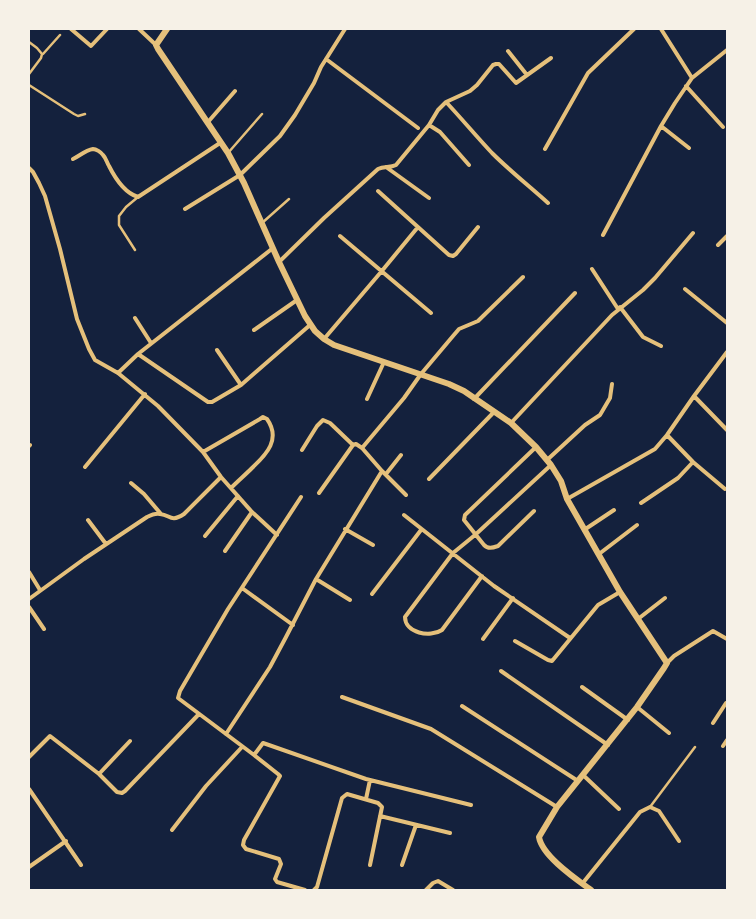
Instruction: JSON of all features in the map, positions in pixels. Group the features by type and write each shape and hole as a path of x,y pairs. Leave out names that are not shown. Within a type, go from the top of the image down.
{"street":[{"path":"71,29 91,46 107,29"},
{"path":"139,29 156,45 177,79 228,153 240,175 279,262 310,325 324,339 334,344 449,384 511,423 536,447 549,462 561,480 568,499 584,530 620,592 656,644 667,663"},
{"path":"156,45 167,29"},
{"path":"185,209 240,175 280,136 295,115 326,59 345,29"},
{"path":"545,149 588,73 634,29"},
{"path":"661,29 692,78"},
{"path":"603,235 661,126 686,86 692,78 727,50"},
{"path":"508,51 527,75"},
{"path":"279,262 324,218 373,174 381,168 396,165 429,125 438,110 446,102 470,91 477,85 493,65 499,64 516,83 551,58"},
{"path":"326,59 418,128"},
{"path":"686,86 723,127"},
{"path":"208,122 235,91"},
{"path":"446,102 494,154 548,203"},
{"path":"429,125 440,132 469,165"},
{"path":"661,126 689,148"},
{"path":"73,159 88,150 98,150 103,154 110,168 124,187 130,194 138,197 220,142"},
{"path":"386,167 429,198"},
{"path":"29,168 33,172 45,196 77,319 89,349 97,361 118,373 145,394 203,452 221,477 252,512 277,534"},
{"path":"378,191 449,255 453,256 456,254 478,226"},
{"path":"324,339 382,272 418,227"},
{"path":"511,423 619,308 643,290 693,233"},
{"path":"340,236 431,313"},
{"path":"718,245 727,236"},
{"path":"118,373 151,343 273,248"},
{"path":"592,269 619,308 643,337 661,346"},
{"path":"362,448 459,329 478,322 523,277"},
{"path":"685,289 727,323"},
{"path":"474,399 575,293"},
{"path":"254,330 297,300"},
{"path":"135,318 151,343"},
{"path":"138,354 208,402 215,401 241,385 310,325"},
{"path":"217,350 241,385"},
{"path":"568,499 655,449 667,435 727,352"},
{"path":"368,399 384,362"},
{"path":"482,576 442,630 438,633 431,634 419,632 408,627 405,623 404,617 453,553 475,535 585,425 600,415 610,398 612,384"},
{"path":"84,468 145,394"},
{"path":"694,396 727,430"},
{"path":"429,479 494,412"},
{"path":"203,452 263,417 267,418 272,439 271,445 264,456 231,488"},
{"path":"302,450 317,426 323,420 330,423 353,445 356,444 362,448 406,495"},
{"path":"667,435 693,462 724,489"},
{"path":"318,493 353,445"},
{"path":"534,512 498,546 493,548 486,547 464,520 465,515 536,447"},
{"path":"386,474 401,455"},
{"path":"641,503 678,478 693,462"},
{"path":"226,734 270,667 316,579 345,529 382,471"},
{"path":"131,483 144,494 162,514 168,518 173,518 184,514 221,477"},
{"path":"205,536 238,496"},
{"path":"301,497 213,632 180,691 178,698 280,776 244,840 243,845 246,849 279,859 281,864 275,880 278,883 305,890"},
{"path":"584,530 614,510"},
{"path":"225,551 252,512"},
{"path":"29,599 106,544 147,517 155,514 162,514"},
{"path":"404,515 421,530 482,576 570,638"},
{"path":"88,520 106,544"},
{"path":"599,554 637,525"},
{"path":"345,529 373,545"},
{"path":"372,594 421,530"},
{"path":"29,572 40,590"},
{"path":"316,579 350,600"},
{"path":"242,588 293,625"},
{"path":"515,641 550,661 598,605 620,592"},
{"path":"483,640 513,598"},
{"path":"638,619 665,598"},
{"path":"29,607 44,629"},
{"path":"591,890 547,854 540,844 539,837 541,833 557,808 638,707 667,663 674,656 713,631 727,639"},
{"path":"500,671 608,746"},
{"path":"582,687 628,720"},
{"path":"342,697 431,729 557,808"},
{"path":"713,723 727,702"},
{"path":"462,706 578,781"},
{"path":"638,707 669,733"},
{"path":"29,757 50,736 99,774 118,792 122,793 199,714"},
{"path":"723,746 727,740"},
{"path":"99,774 130,741"},
{"path":"254,755 263,743 370,780 471,805"},
{"path":"172,830 206,786 242,746"},
{"path":"583,775 619,809"},
{"path":"366,799 370,780"},
{"path":"29,789 81,865"},
{"path":"314,890 317,887 342,798 347,794 378,803 382,807 370,865"},
{"path":"582,884 640,812 650,807 659,811 679,841"},
{"path":"380,816 450,833"},
{"path":"402,865 416,825"},
{"path":"29,867 66,842"},
{"path":"426,890 433,883 438,882 453,890"}],"lane":[{"path":"29,74 41,58 42,54 60,35"},
{"path":"29,42 42,54"},
{"path":"29,85 74,114 78,116 85,114"},
{"path":"228,153 262,114"},
{"path":"135,250 120,225 119,216 126,207 138,197"},
{"path":"262,223 289,199"},
{"path":"650,807 695,747"}]}
